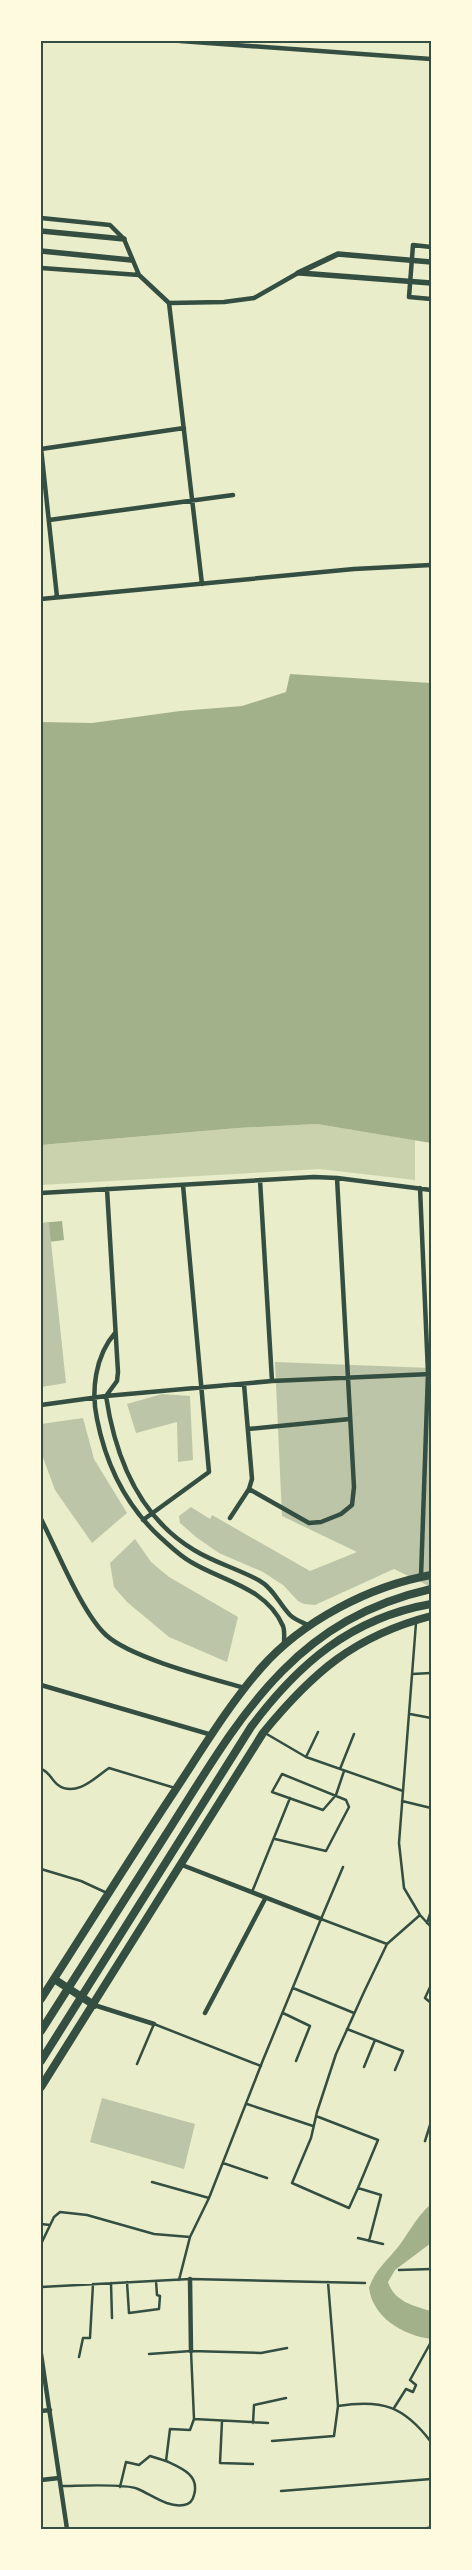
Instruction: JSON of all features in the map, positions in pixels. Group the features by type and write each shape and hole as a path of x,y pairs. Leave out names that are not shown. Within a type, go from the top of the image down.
{"main road":[{"path":"41,1999 107,1893 212,1735 262,1667 284,1646 310,1626 370,1594 431,1575"},
{"path":"41,2031 212,1762 254,1700 309,1645 330,1630 370,1608 431,1589"},
{"path":"41,2061 238,1748 277,1692 329,1646 352,1632 380,1619 431,1604"},
{"path":"41,2087 182,1865 263,1733 303,1687 332,1661 377,1635 431,1616"},
{"path":"212,1735 227,1739"},
{"path":"238,1748 249,1756"},
{"path":"54,1979 94,2005"}],"street":[{"path":"180,41 431,59"},
{"path":"41,218 110,225 124,239 131,260 139,275 169,303 202,584"},
{"path":"41,231 124,239"},
{"path":"431,247 413,245 409,297 431,299"},
{"path":"41,251 131,260"},
{"path":"169,303 224,302 254,298 298,273 338,254 431,262"},
{"path":"41,262 43,268 139,275"},
{"path":"298,273 431,283"},
{"path":"57,597 41,449 184,428"},
{"path":"49,520 233,495"},
{"path":"41,599 344,570 431,565"},
{"path":"249,1490 309,1523 321,1522 348,1510 352,1505 354,1487 337,1178"},
{"path":"41,1193 260,1180 337,1178 431,1190"},
{"path":"260,1180 272,1382"},
{"path":"143,1520 208,1472 183,1185"},
{"path":"420,1188 429,1359 421,1577"},
{"path":"107,1189 117,1380 106,1396 120,1456 129,1478 152,1513 193,1550 261,1581 291,1617 310,1626"},
{"path":"426,1328 431,1332"},
{"path":"115,1333 105,1347 99,1362 93,1398 107,1460 117,1482 143,1520 160,1538 190,1562 253,1592 268,1606 283,1626 284,1646"},
{"path":"41,1405 106,1396 244,1384 429,1373"},
{"path":"230,1518 249,1490 252,1479 244,1384"},
{"path":"248,1429 350,1420"},
{"path":"41,1519 89,1614 107,1636 132,1651 245,1688"},
{"path":"219,1575 223,1565"},
{"path":"41,1685 212,1735"},
{"path":"182,1865 252,1894 322,1919"},
{"path":"204,2013 265,1899"},
{"path":"94,2005 154,2024"},
{"path":"190,2280 191,2351"},
{"path":"41,2354 67,2529"},
{"path":"41,2411 50,2410"},
{"path":"41,2480 59,2478"}],"lane":[{"path":"417,1620 399,1843 400,1865 404,1888 420,1916 431,1927"},
{"path":"412,1674 431,1673"},
{"path":"409,1714 431,1718"},
{"path":"306,1757 318,1732"},
{"path":"263,1733 306,1757 403,1791"},
{"path":"340,1769 354,1734"},
{"path":"41,1768 59,1786 71,1789 84,1786 109,1768 177,1788"},
{"path":"275,1839 326,1851 349,1807 346,1800 336,1794 282,1774 272,1792 324,1810 336,1794 344,1771"},
{"path":"252,1894 290,1798"},
{"path":"402,1801 431,1808"},
{"path":"179,2280 190,2237 209,2198 343,1867"},
{"path":"41,1868 107,1893"},
{"path":"427,1923 431,1911"},
{"path":"316,2116 378,2140 349,2208 292,2183 311,2138 313,2126 316,2116 336,2054 387,1944 420,1916"},
{"path":"322,1919 387,1944"},
{"path":"431,1985 425,1998 431,2003"},
{"path":"294,1988 354,2014"},
{"path":"283,2012 310,2026 296,2061"},
{"path":"137,2064 154,2024 261,2066"},
{"path":"347,2029 403,2051 395,2070"},
{"path":"364,2067 375,2040"},
{"path":"247,2104 313,2126"},
{"path":"425,2141 431,2122"},
{"path":"223,2163 267,2178"},
{"path":"152,2182 209,2198"},
{"path":"358,2188 381,2195 369,2241"},
{"path":"41,2244 57,2213 60,2212 110,2221 154,2234 190,2237"},
{"path":"41,2224 50,2225"},
{"path":"358,2238 383,2244"},
{"path":"398,2270 431,2269"},
{"path":"41,2287 179,2280 365,2283"},
{"path":"127,2282 128,2313 160,2309 160,2296 157,2296 156,2281"},
{"path":"272,2441 334,2436 338,2406 328,2282"},
{"path":"111,2283 112,2318"},
{"path":"79,2357 83,2338 90,2338 93,2284"},
{"path":"394,2408 406,2388 413,2392 416,2385 410,2380 431,2342"},
{"path":"149,2354 191,2351 261,2353 287,2348"},
{"path":"166,2461 170,2429 190,2430 194,2419 191,2351"},
{"path":"253,2423 254,2405 286,2398"},
{"path":"338,2406 368,2402 394,2408 411,2418 431,2442"},
{"path":"194,2419 268,2424"},
{"path":"222,2421 220,2463 253,2464"},
{"path":"61,2486 120,2487 135,2487 173,2505 190,2503 196,2489 194,2480 186,2471 166,2461 150,2456 139,2465 126,2462 120,2487"},
{"path":"281,2491 431,2479"}],"shaded area":[{"path":"290,674 431,683 431,1143 317,1124 238,1128 41,1145 41,722 92,723 180,711 242,706 286,692"},
{"path":"317,1124 415,1140 415,1180 319,1169 41,1185 41,1145 238,1128"},
{"path":"62,1221 64,1240 41,1243 41,1223"},
{"path":"431,2204 431,2243 395,2270 388,2282 399,2298 411,2305 431,2311 431,2339 410,2334 391,2323 376,2308 369,2288 378,2271 398,2247 421,2214"}],"building":[{"path":"41,1223 49,1223 66,1383 41,1387"},
{"path":"275,1362 431,1368 431,1587 394,1569 315,1605 304,1604 298,1601 283,1585 263,1572 219,1553 180,1523 179,1516 191,1507 210,1519 212,1515 310,1571 357,1552 282,1516"},
{"path":"162,1394 190,1396 193,1460 178,1462 177,1422 136,1433 127,1404"},
{"path":"83,1418 94,1459 127,1513 92,1543 55,1490 41,1452 41,1424"},
{"path":"135,1539 151,1562 169,1577 238,1617 227,1662 169,1637 127,1602 114,1587 110,1563"},
{"path":"102,2098 195,2124 184,2169 90,2142"}],"railway":[{"path":"425,2529 431,2527"}]}
